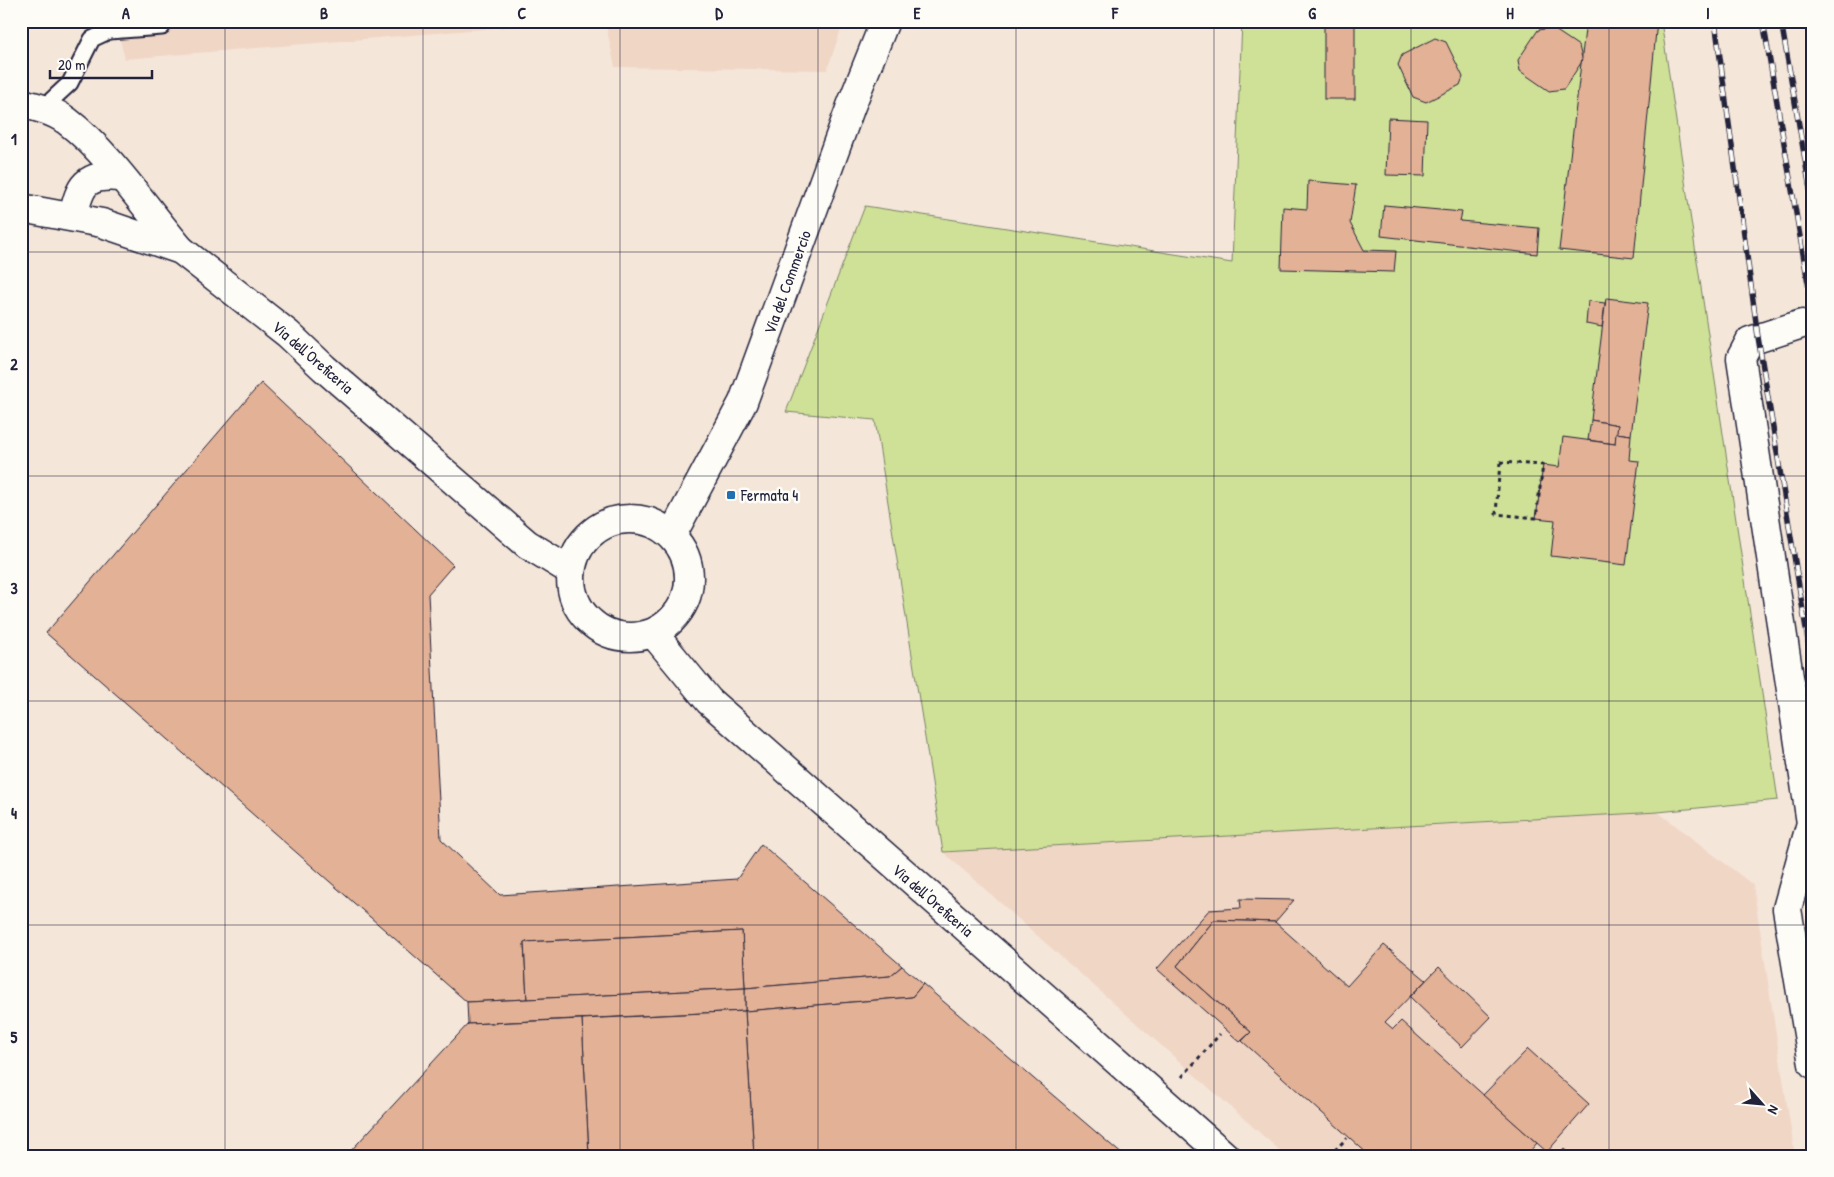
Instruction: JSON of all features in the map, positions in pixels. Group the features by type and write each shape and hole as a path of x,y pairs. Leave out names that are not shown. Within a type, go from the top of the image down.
{"street":[{"name":"Via del Commercio","path":"672,535 743,402 851,106 885,21"},
{"path":"32,106 66,120 86,138 181,250"},
{"path":"73,217 78,194 89,180 102,175 120,177"},
{"name":"Via dell'Oreficeria","path":"21,208 102,224 181,250 288,334 324,368 527,544 571,571"},
{"path":"1802,324 1750,341 1741,358 1746,406 1811,823 1787,909 1813,1064"},
{"path":"620,519 639,519 657,524 672,535 683,551 689,570 689,589 682,607 670,622 653,632 633,637 620,636 594,625 578,604 572,591 571,571 576,553 587,537 602,525 620,519"},
{"name":"Via dell'Oreficeria","path":"653,632 709,701 1225,1156"}],"lane":[{"path":"32,106 70,83 92,39 109,31 162,27 162,21"}],"path":[{"path":"1500,462 1543,465 1536,518 1496,514 1500,462"},
{"path":"1199,1057 1220,1034"},
{"path":"1329,1156 1347,1138"}],"shaded area":[{"path":"115,21 578,21 125,59"},
{"path":"605,21 844,21 827,70 615,67"},
{"path":"1658,812 1753,885 1795,1156 1286,1156 943,852"}],"green space":[{"path":"1242,21 1661,21 1778,800 1658,812 943,852 875,420 786,412 865,206 1232,263"}],"building":[{"path":"1324,21 1355,21 1355,99 1324,99"},
{"path":"1586,21 1657,21 1634,258 1559,250"},
{"path":"1552,28 1579,46 1582,58 1581,63 1564,89 1549,91 1520,71 1518,60 1538,30"},
{"path":"1435,38 1446,42 1463,77 1460,85 1426,102 1413,97 1398,65 1402,55"},
{"path":"1388,118 1427,120 1425,176 1386,175"},
{"path":"1308,181 1356,185 1350,223 1364,250 1396,251 1394,272 1281,269 1283,207 1307,209"},
{"path":"1384,205 1462,212 1460,221 1539,228 1537,254 1381,236"},
{"path":"1606,298 1648,303 1631,435 1616,433 1618,425 1591,420"},
{"path":"1588,301 1605,303 1602,327 1586,324"},
{"path":"261,383 453,565 428,594 441,839 500,895 737,879 761,844 902,966 890,976 745,988 742,931 524,942 527,999 467,1002 46,633"},
{"path":"1591,420 1618,425 1615,444 1588,440"},
{"path":"1616,433 1631,435 1629,460 1639,461 1626,565 1551,556 1555,520 1536,518 1543,465 1559,467 1563,437 1615,444"},
{"path":"1240,899 1294,900 1275,922 1214,920 1177,966 1251,1032 1240,1042 1157,969 1209,910 1241,908"},
{"path":"1214,920 1275,922 1347,986 1384,945 1426,980 1385,1022 1393,1029 1401,1021 1537,1143 1530,1151 1536,1156 1370,1156 1242,1041 1251,1032 1177,966"},
{"path":"742,931 745,988 527,999 524,942"},
{"path":"902,966 923,984 912,997 745,1011 745,988 890,976"},
{"path":"1439,967 1491,1017 1462,1047 1410,997"},
{"path":"923,984 1124,1156 754,1156 745,1011 912,997"},
{"path":"745,988 745,1011 468,1024 467,1002"},
{"path":"745,1011 754,1156 589,1156 582,1019"},
{"path":"582,1019 589,1156 346,1156 468,1024"},
{"path":"1528,1049 1589,1104 1547,1152 1483,1095"},
{"path":"1564,1149 1572,1156 1558,1156"}],"railway":[{"path":"1715,21 1758,337 1813,671"},
{"path":"1763,21 1813,312"},
{"path":"1781,21 1813,206"}],"place":[{"name":"Fermata 4","path":"731,495"}]}
